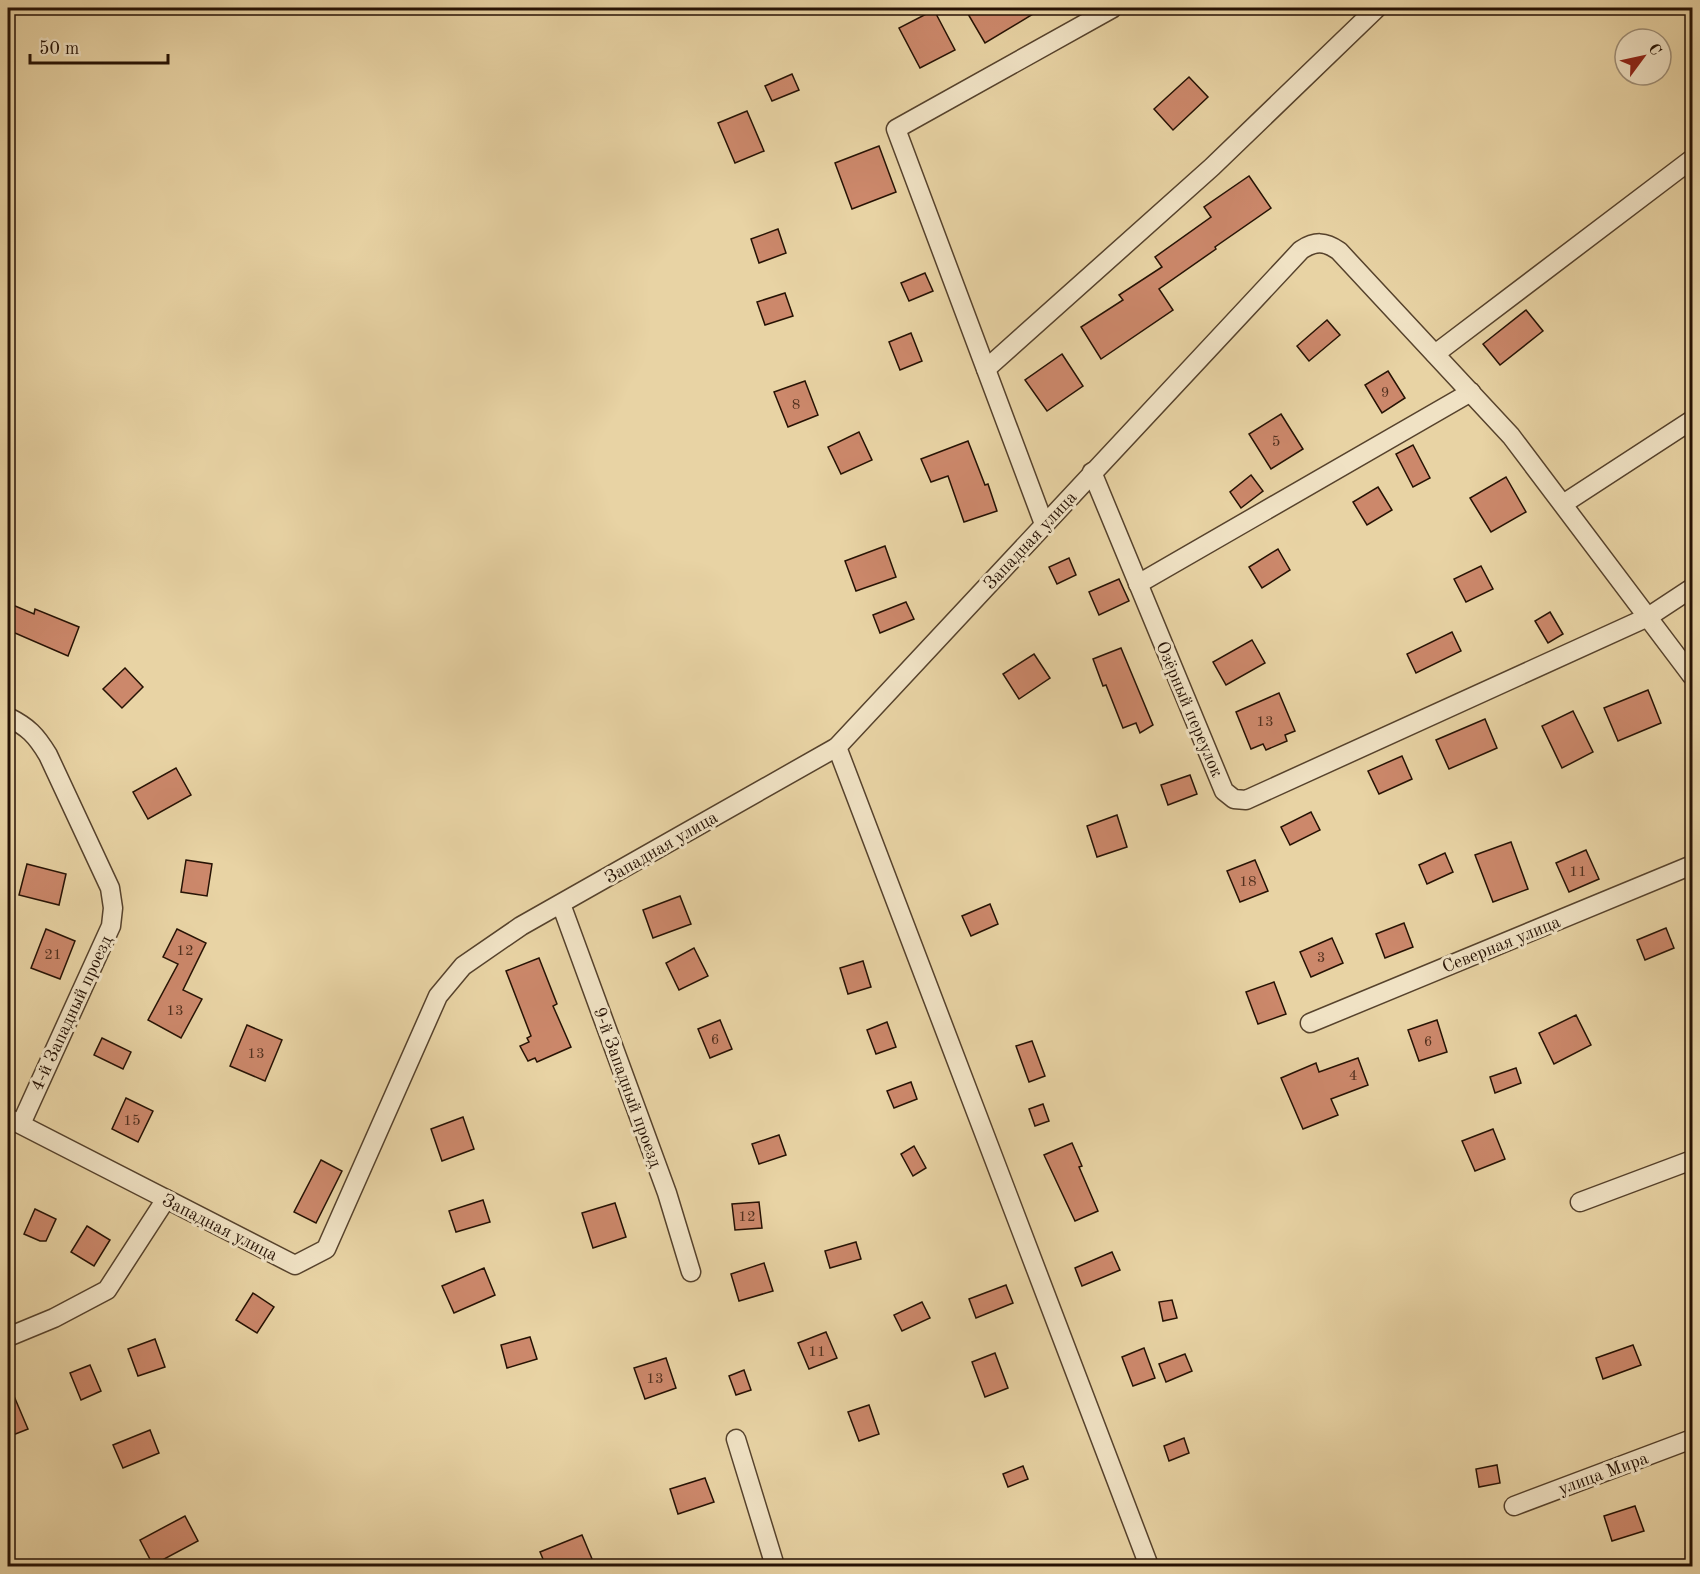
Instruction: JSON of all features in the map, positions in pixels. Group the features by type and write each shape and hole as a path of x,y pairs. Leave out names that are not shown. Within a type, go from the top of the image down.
{"street":[{"path":"1044,524 896,129 1113,8"},
{"path":"986,369 1212,168 1377,8"},
{"path":"1692,159 1435,354 1511,436 1692,676"},
{"name":"Западная улица","path":"14,1121 295,1265 326,1249 438,996 464,966 521,926 837,747 1301,250 1310,244 1321,242 1339,251 1435,354"},
{"path":"1138,584 1471,392"},
{"path":"1563,504 1692,420"},
{"name":"Озёрный переулок","path":"1092,472 1224,791 1234,800 1246,800 1648,617 1692,588"},
{"name":"4-й Западный проезд","path":"8,717 23,725 38,738 43,747 110,888 113,908 111,926 14,1121"},
{"path":"837,747 1149,1566"},
{"name":"Северная улица","path":"1310,1023 1692,865"},
{"name":"9-й Западный проезд","path":"561,904 667,1193 691,1272"},
{"path":"1580,1202 1692,1160"},
{"path":"8,1337 54,1318 107,1290 166,1199"},
{"path":"736,1438 775,1566"},
{"name":"улица Мира","path":"1514,1506 1692,1439"}],"building":[{"path":"979,8 1043,8 985,43 968,14"},
{"path":"934,10 955,50 920,68 899,28"},
{"path":"792,74 799,90 772,101 765,86"},
{"path":"1189,77 1208,97 1173,130 1154,109"},
{"path":"747,111 764,151 735,163 718,123"},
{"path":"879,146 896,192 852,209 835,163"},
{"path":"1249,176 1271,208 1159,289 1173,310 1101,359 1081,327 1123,300 1119,295 1162,267 1155,257 1211,217 1204,207"},
{"path":"778,229 786,253 759,263 751,239"},
{"path":"925,273 933,291 909,301 901,283"},
{"path":"785,293 793,316 765,325 757,302"},
{"path":"1526,310 1543,331 1500,365 1483,344"},
{"path":"1327,320 1340,335 1309,361 1297,346"},
{"path":"911,333 922,361 900,370 889,342"},
{"path":"1062,354 1083,386 1047,411 1025,380"},
{"path":"1388,371 1405,398 1382,413 1365,385"},
{"path":"805,381 818,415 788,427 774,392"},
{"path":"1281,414 1303,449 1271,469 1249,434"},
{"path":"859,432 872,460 841,474 828,447"},
{"path":"968,441 985,485 988,484 997,511 964,522 948,476 931,482 921,459"},
{"path":"1413,445 1430,478 1413,487 1396,454"},
{"path":"1251,475 1263,491 1241,508 1230,492"},
{"path":"1506,477 1526,512 1491,532 1470,498"},
{"path":"1378,487 1392,510 1367,525 1353,502"},
{"path":"885,546 896,577 856,591 845,561"},
{"path":"1278,549 1290,570 1262,588 1249,567"},
{"path":"1069,558 1076,575 1057,584 1049,567"},
{"path":"1481,566 1493,589 1466,602 1454,579"},
{"path":"1119,579 1129,601 1099,615 1089,592"},
{"path":"906,602 914,619 880,633 873,615"},
{"path":"8,603 34,614 35,609 79,627 68,656 8,630"},
{"path":"1550,612 1563,634 1548,643 1535,621"},
{"path":"1452,632 1461,651 1416,673 1407,654"},
{"path":"1252,640 1265,663 1226,685 1213,662"},
{"path":"1121,648 1153,725 1140,733 1136,723 1123,728 1093,659"},
{"path":"1034,654 1050,678 1019,699 1003,674"},
{"path":"125,668 143,687 122,708 103,689"},
{"path":"1648,690 1661,723 1618,741 1604,708"},
{"path":"1279,693 1295,731 1285,735 1287,741 1266,750 1263,744 1251,749 1236,712"},
{"path":"1573,711 1593,752 1562,768 1542,726"},
{"path":"1485,719 1497,748 1449,769 1436,740"},
{"path":"1402,756 1412,779 1379,794 1368,771"},
{"path":"176,768 191,795 148,819 133,792"},
{"path":"1190,775 1197,794 1168,805 1161,785"},
{"path":"1311,812 1320,830 1290,845 1281,827"},
{"path":"1117,815 1127,847 1097,857 1087,826"},
{"path":"1511,842 1528,889 1493,902 1475,855"},
{"path":"1586,850 1599,879 1569,892 1556,863"},
{"path":"1445,853 1453,872 1427,884 1419,865"},
{"path":"186,860 212,864 207,896 181,892"},
{"path":"1255,860 1268,891 1240,902 1227,871"},
{"path":"27,864 66,874 59,905 19,895"},
{"path":"680,896 691,924 653,938 643,910"},
{"path":"990,904 998,924 971,936 962,916"},
{"path":"1404,923 1413,947 1385,958 1376,934"},
{"path":"1666,928 1674,948 1645,960 1637,940"},
{"path":"46,929 75,941 60,979 31,968"},
{"path":"177,929 206,943 183,990 202,999 181,1038 148,1020 178,964 163,957"},
{"path":"1332,938 1343,963 1311,977 1300,952"},
{"path":"694,948 708,976 679,990 666,963"},
{"path":"539,958 557,1004 553,1006 571,1047 537,1062 535,1058 528,1061 520,1046 529,1042 527,1038 531,1036 506,971"},
{"path":"863,961 871,987 848,994 840,968"},
{"path":"1274,982 1286,1014 1258,1024 1246,992"},
{"path":"1576,1015 1591,1045 1554,1064 1539,1033"},
{"path":"720,1020 732,1049 710,1058 698,1029"},
{"path":"1437,1020 1447,1052 1419,1061 1408,1030"},
{"path":"887,1022 896,1047 876,1054 867,1030"},
{"path":"247,1025 282,1040 265,1081 230,1066"},
{"path":"102,1038 131,1052 123,1069 94,1055"},
{"path":"1032,1041 1045,1076 1029,1082 1016,1046"},
{"path":"1358,1058 1368,1085 1331,1099 1338,1115 1303,1129 1281,1078 1316,1063 1319,1072"},
{"path":"1516,1068 1521,1083 1495,1093 1490,1077"},
{"path":"911,1082 917,1099 894,1108 887,1091"},
{"path":"126,1098 153,1111 138,1142 112,1129"},
{"path":"1043,1104 1049,1121 1035,1126 1029,1109"},
{"path":"463,1117 474,1149 442,1161 431,1129"},
{"path":"1493,1129 1505,1159 1475,1171 1462,1141"},
{"path":"779,1135 786,1155 759,1164 752,1144"},
{"path":"1072,1143 1082,1166 1079,1167 1098,1211 1075,1221 1044,1155"},
{"path":"914,1146 926,1168 913,1176 901,1154"},
{"path":"321,1160 342,1171 316,1223 294,1212"},
{"path":"483,1200 490,1222 456,1232 449,1211"},
{"path":"759,1202 762,1228 735,1230 732,1204"},
{"path":"615,1203 626,1237 593,1248 582,1213"},
{"path":"35,1209 56,1219 46,1241 40,1241 24,1234"},
{"path":"87,1226 110,1240 94,1266 71,1252"},
{"path":"856,1242 861,1259 830,1268 825,1251"},
{"path":"1112,1252 1120,1270 1082,1286 1075,1268"},
{"path":"764,1263 773,1291 739,1301 731,1274"},
{"path":"484,1268 495,1295 454,1313 442,1286"},
{"path":"1006,1285 1013,1303 976,1318 969,1299"},
{"path":"253,1293 274,1307 257,1333 236,1320"},
{"path":"1172,1300 1177,1318 1163,1321 1159,1302"},
{"path":"922,1302 930,1318 902,1331 894,1315"},
{"path":"826,1332 837,1358 809,1369 798,1343"},
{"path":"530,1337 537,1359 507,1368 501,1345"},
{"path":"155,1339 165,1367 138,1376 128,1349"},
{"path":"1633,1345 1641,1365 1603,1379 1596,1358"},
{"path":"1144,1348 1155,1378 1133,1386 1122,1357"},
{"path":"995,1353 1008,1388 985,1397 972,1362"},
{"path":"1185,1354 1192,1371 1166,1382 1159,1364"},
{"path":"666,1358 676,1388 645,1399 634,1368"},
{"path":"90,1365 101,1391 81,1400 70,1373"},
{"path":"744,1370 751,1390 736,1395 729,1376"},
{"path":"8,1382 28,1429 8,1437"},
{"path":"869,1405 879,1434 859,1441 848,1412"},
{"path":"150,1430 159,1453 123,1468 113,1445"},
{"path":"1184,1438 1189,1453 1169,1461 1164,1446"},
{"path":"1497,1465 1500,1483 1479,1487 1476,1469"},
{"path":"1023,1466 1028,1479 1008,1487 1003,1474"},
{"path":"705,1478 714,1502 678,1514 670,1489"},
{"path":"1635,1506 1644,1531 1612,1541 1604,1516"},
{"path":"185,1516 198,1541 153,1565 140,1540"},
{"path":"582,1535 595,1566 546,1566 540,1552"}]}
